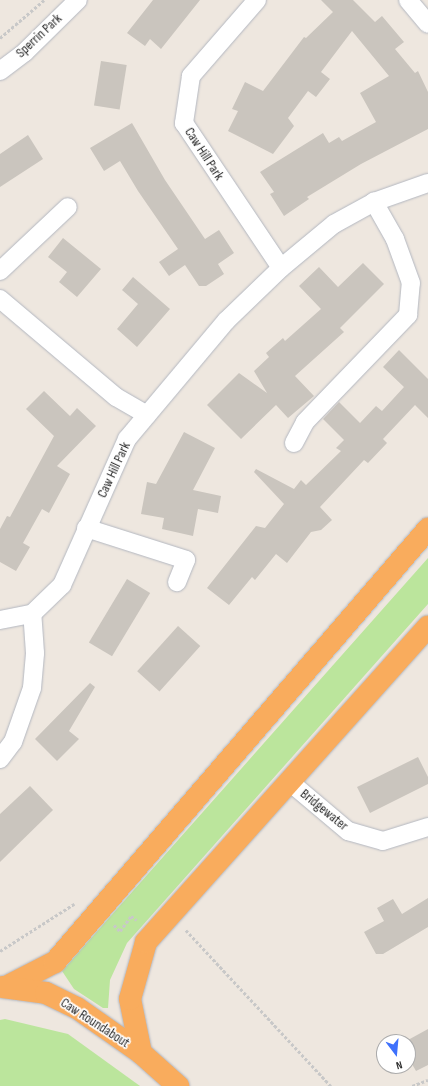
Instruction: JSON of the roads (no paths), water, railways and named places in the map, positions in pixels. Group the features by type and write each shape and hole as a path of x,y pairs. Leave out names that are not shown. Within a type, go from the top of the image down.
{"highway":[{"path":"4,987 55,962 100,912 428,528"},
{"path":"141,1053 130,999 146,942 291,783 428,627"},
{"name":"Caw Roundabout","path":"4,987 46,993 77,1008 141,1053 178,1086"}],"street":[{"name":"Sperrin Park","path":"0,71 24,52 78,0"},
{"name":"Caw Hill Park","path":"257,0 191,76 184,123 281,268"},
{"path":"408,0 428,24"},
{"name":"Caw Hill Park","path":"32,614 62,585 86,528 127,440 226,321 281,268 334,224 374,202 428,183"},
{"path":"294,443 305,422 408,315 411,283 395,239 374,202"},
{"path":"0,271 68,207"},
{"path":"0,300 116,397 147,415"},
{"path":"86,528 186,560 177,582"},
{"path":"0,620 32,614 35,654 32,688 13,742 0,759"},
{"name":"Bridgewater","path":"291,783 348,831 383,841 428,827"}]}
